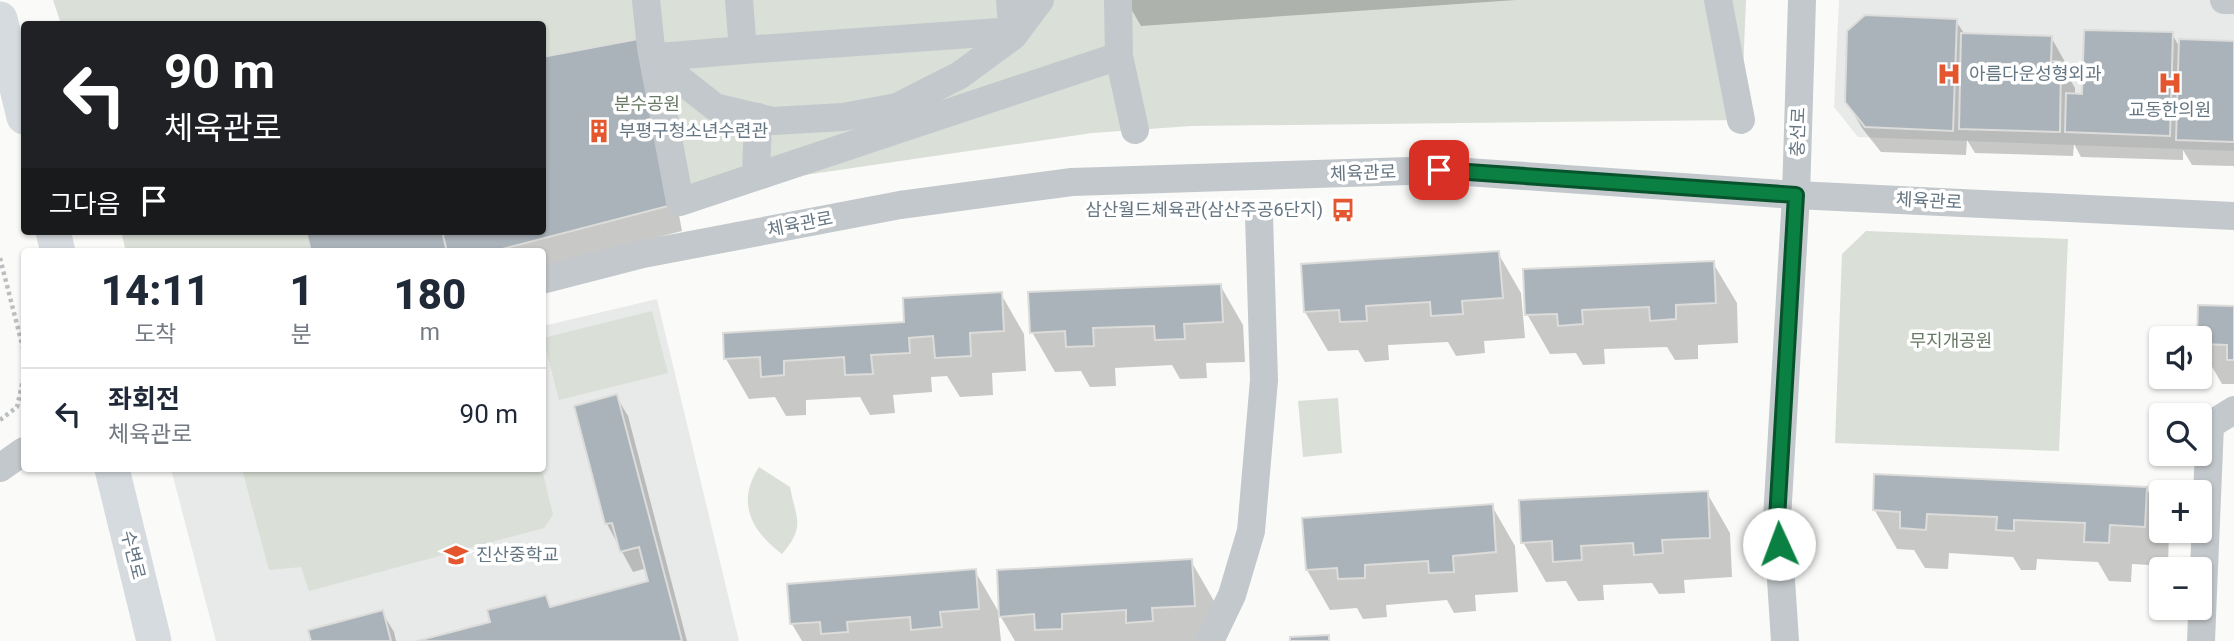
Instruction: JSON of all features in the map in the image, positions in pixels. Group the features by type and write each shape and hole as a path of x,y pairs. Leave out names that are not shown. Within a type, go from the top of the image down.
{"main road":[{"path":"0,19 21,105"},
{"name":"수변로","path":"113,472 154,641"}],"street":[{"path":"646,0 680,202 1119,57"},
{"path":"739,0 743,50"},
{"path":"1010,0 1013,33"},
{"path":"655,52 678,78 715,107 773,121 843,117 897,107 960,75 1013,33 1040,0"},
{"path":"1118,0 1119,57 1135,130"},
{"name":"충선로","path":"1785,641 1777,519 1796,195 1802,0"},
{"path":"2224,0 2234,1"},
{"path":"1728,14 1741,120"},
{"path":"655,52 743,50 1013,33"},
{"path":"757,176 758,117"},
{"name":"체육관로","path":"546,279 643,254 900,205 1073,182 1439,170 1796,195 2234,216"},
{"path":"1210,641 1232,595 1251,531 1264,380 1259,216"},
{"path":"2201,641 2210,425 2234,410"},
{"path":"0,468 21,453"}],"path":[{"path":"0,258 21,340"},
{"path":"0,420 17,407 21,389"}],"shaded area":[{"path":"1839,0 2234,0 2234,151 1858,137 1834,107"},
{"name":"진산중학교","path":"657,299 739,641 216,641 172,472 546,472 546,325"}],"green space":[{"name":"분수공원","path":"53,0 1746,0 1741,120 1191,126 1092,133 737,185 506,248 125,248 122,235 546,235 546,21 60,21"},
{"name":"무지개공원","path":"1866,231 2068,239 2059,451 1835,443 1842,254"},
{"path":"652,311 668,373 559,400 546,350 546,337"},
{"path":"1338,398 1342,453 1303,457 1298,401"},
{"path":"759,467 790,487 797,529 782,554 762,536 750,515 749,492"},
{"path":"243,472 543,472 553,515 544,528 309,591 301,567 269,570"}],"building":[{"path":"1865,15 1957,19 1953,131 1865,127 1845,102 1847,31"},
{"path":"2084,30 2173,32 2170,136 2065,132 2066,93 2082,94"},
{"path":"1961,33 2052,36 2051,61 2061,62 2060,132 1959,129"},
{"name":"부평구청소년수련관","path":"638,39 668,206 506,248 446,248 443,235 546,235 546,56"},
{"path":"2179,39 2234,41 2234,142 2176,140"},
{"path":"307,235 443,235 446,248 310,248"},
{"path":"1499,251 1503,298 1462,301 1463,314 1431,316 1430,302 1366,306 1367,321 1340,322 1339,310 1304,312 1301,264"},
{"path":"1714,261 1716,303 1676,305 1676,319 1650,321 1649,307 1582,310 1583,324 1558,326 1557,314 1525,315 1523,269"},
{"path":"1221,284 1223,322 1184,324 1185,339 1155,340 1154,326 1093,328 1094,346 1066,347 1065,331 1030,333 1028,292"},
{"path":"1002,292 1004,331 970,333 971,356 935,358 933,336 909,338 910,353 871,355 873,374 845,375 844,357 784,361 784,375 761,377 760,357 724,359 723,333 904,322 903,298"},
{"path":"2198,305 2234,306 2234,360 2227,360 2227,345 2212,344 2212,326 2197,326"},
{"path":"617,394 682,641 417,641 490,622 487,610 546,595 550,607 648,581 639,547 620,552 612,523 605,524 574,406"},
{"path":"1874,474 2147,487 2145,527 2110,525 2109,543 2084,542 2085,523 2014,520 2014,531 1996,530 1997,517 1927,514 1926,530 1900,528 1900,512 1873,510"},
{"path":"1708,491 1710,538 1662,540 1663,553 1634,555 1633,543 1581,546 1582,560 1553,562 1552,541 1521,543 1519,500"},
{"path":"1493,504 1496,552 1453,556 1454,572 1429,573 1428,561 1365,565 1365,578 1338,579 1337,568 1306,570 1302,518"},
{"path":"1192,559 1195,606 1152,608 1153,621 1126,623 1126,610 1062,614 1062,629 1035,630 1034,614 999,617 997,570"},
{"path":"976,569 979,609 940,612 942,627 911,630 910,617 847,622 848,632 821,634 820,622 790,624 787,584"},
{"path":"383,610 391,641 311,641 308,630"},
{"path":"1329,635 1329,641 1290,641 1290,637"}],"place":[{"name":"아름다운성형외과","path":"1949,74"},
{"name":"교동한의원","path":"2170,83"},
{"name":"부평구청소년수련관","path":"599,131"},
{"name":"삼산월드체육관(삼산주공6단지)","path":"1343,210"},
{"name":"진산중학교","path":"456,555"}],"route":[{"path":"1439,170 1796,195 1777,519 1779,544"}]}
